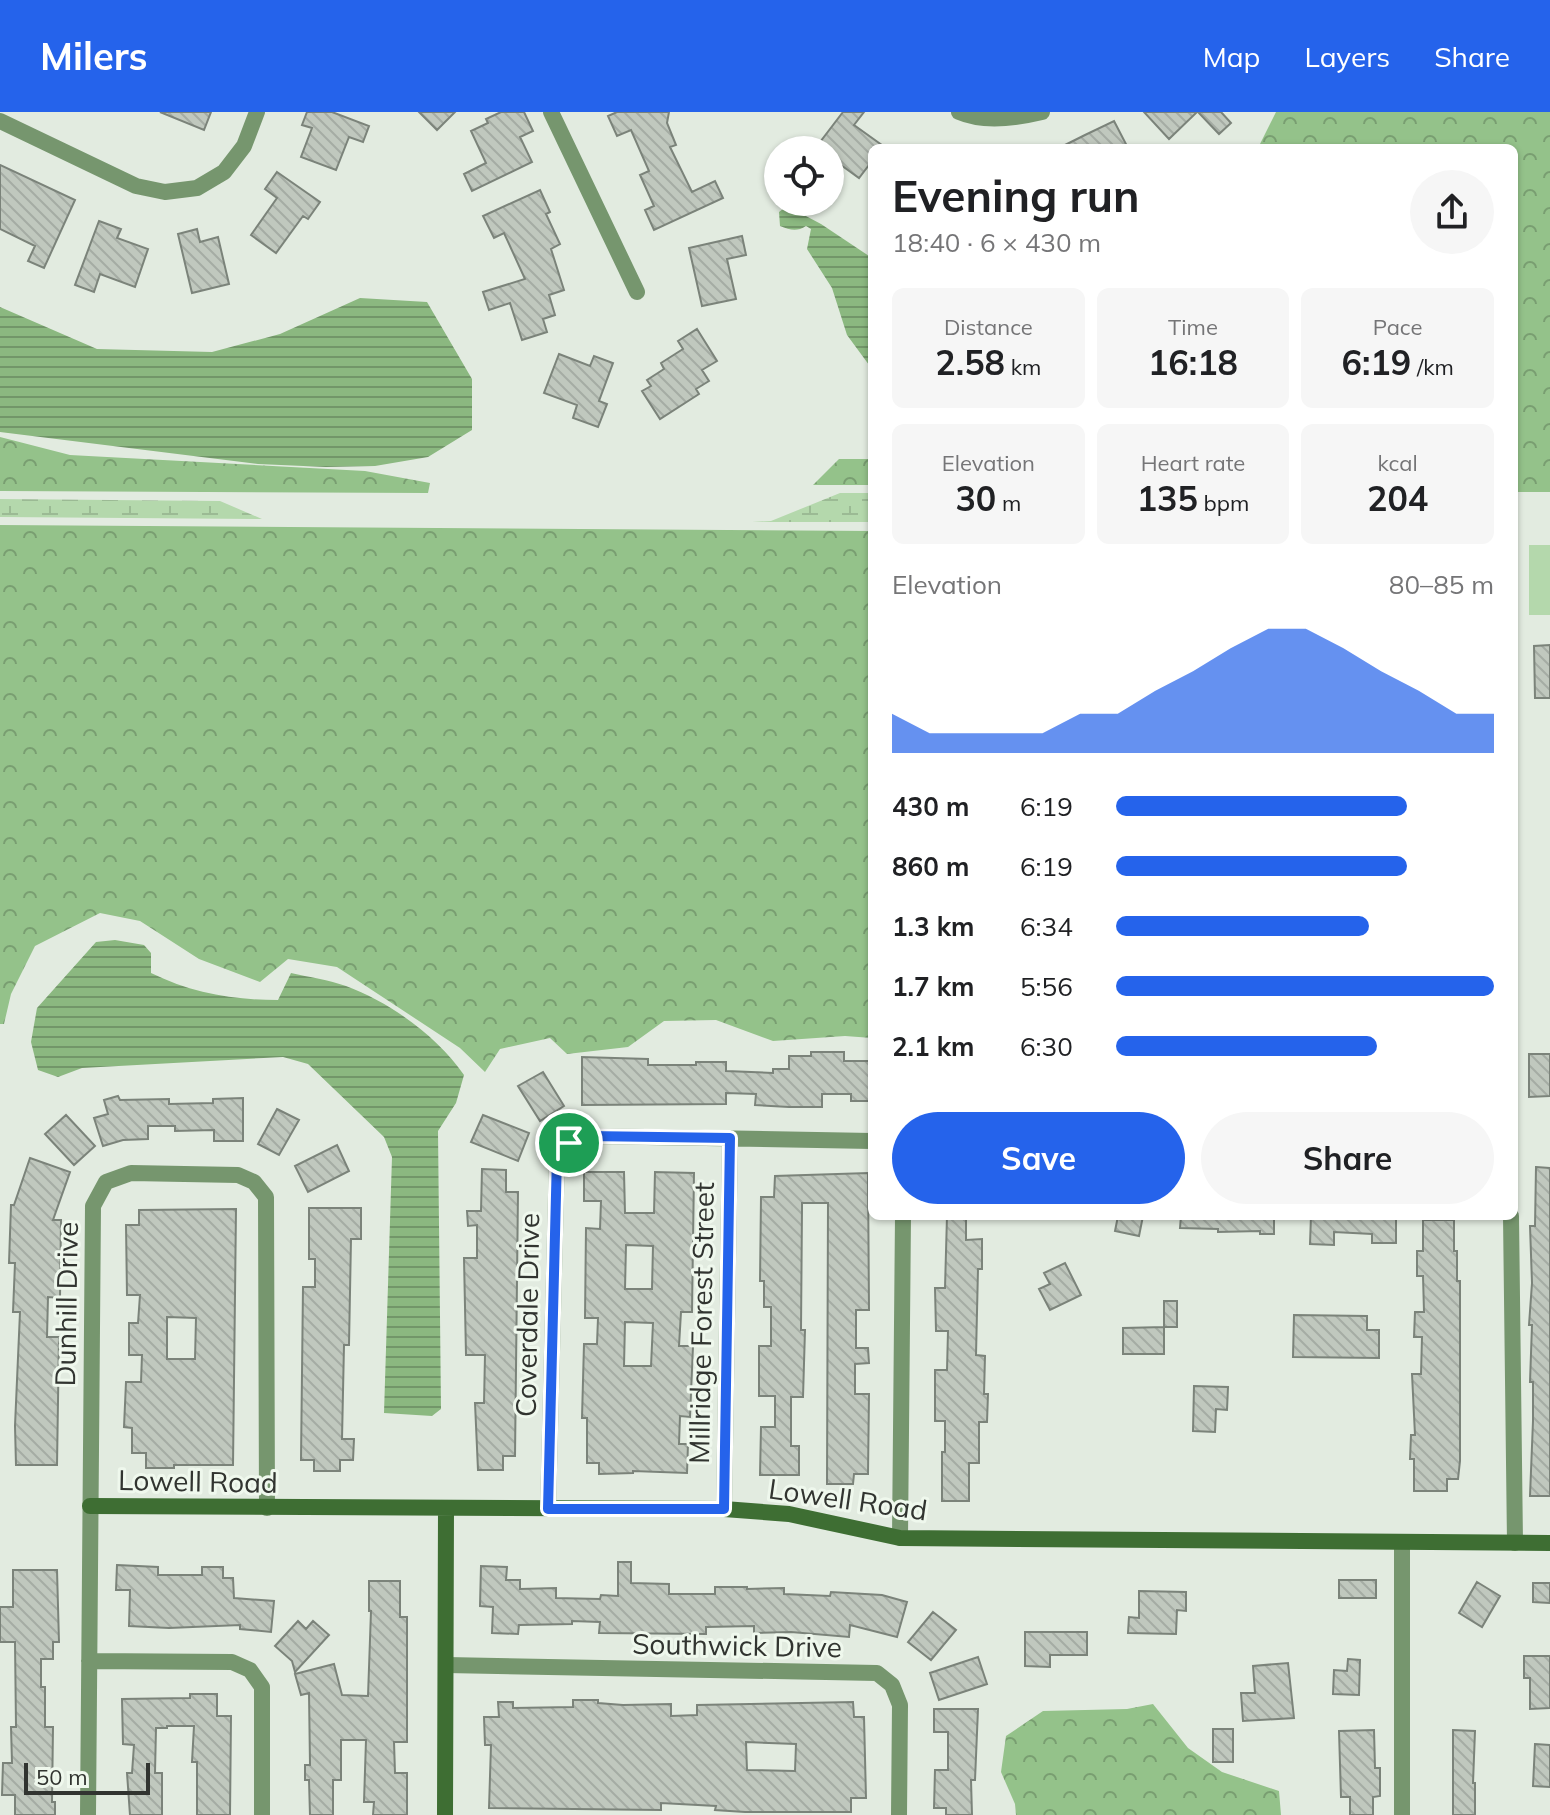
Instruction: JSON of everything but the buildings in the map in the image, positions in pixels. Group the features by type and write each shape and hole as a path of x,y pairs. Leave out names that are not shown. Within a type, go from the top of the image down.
{"street":[{"path":"0,121 136,186 165,192 197,188 224,172 244,146 257,112"},
{"path":"551,112 637,292"},
{"path":"959,112 972,118 1021,117 1042,112"},
{"name":"Coverdale Drive","path":"548,1509 557,1156 569,1143 587,1136 868,1141"},
{"name":"Millridge Forest Street","path":"724,1509 730,1138"},
{"name":"Dunhill Drive","path":"88,1815 93,1206 106,1182 131,1173 238,1175 254,1182 266,1197 267,1508"},
{"path":"900,1538 903,1220"},
{"path":"1511,1220 1515,1543"},
{"name":"Lowell Road","path":"90,1506 724,1509 789,1514 900,1538 1550,1543"},
{"path":"445,1815 446,1509"},
{"path":"1402,1542 1402,1815"},
{"path":"89,1661 232,1662 250,1670 262,1687 262,1815"},
{"name":"Southwick Drive","path":"446,1665 877,1673 892,1685 900,1705 899,1815"}],"green space":[{"path":"1276,112 1550,112 1550,492 1518,492 1518,144 1260,144"},
{"path":"0,437 70,455 365,471 430,483 428,493 0,491"},
{"path":"839,459 868,459 868,485 813,485"},
{"path":"840,493 868,493 868,522 752,522 771,521"},
{"path":"0,499 220,501 262,519 0,517"},
{"path":"0,525 868,531 868,1038 845,1036 773,1041 716,1020 664,1021 628,1047 567,1054 550,1038 500,1049 485,1072 460,1048 337,967 288,959 260,982 199,959 140,921 100,913 35,946 11,994 4,1024 0,1024"},
{"path":"1529,545 1550,545 1550,615 1529,615"},
{"path":"1153,1704 1188,1748 1222,1772 1279,1791 1281,1815 1016,1815 1015,1804 1001,1772 1006,1736 1043,1711 1127,1709"}],"shaded area":[{"path":"779,216 806,216 868,255 868,364 847,335 832,288 807,249 811,229 806,226 793,230 780,226"},
{"path":"360,298 427,302 472,379 472,430 428,457 375,466 326,467 258,464 0,432 0,307 97,349 212,352 280,334"},
{"path":"115,940 144,945 151,953 151,973 213,994 278,1000 291,973 346,986 379,1001 412,1022 441,1047 464,1075 456,1103 438,1131 441,1409 432,1416 384,1413 392,1157 384,1137 308,1064 283,1057 82,1068 58,1077 38,1070 31,1042 37,1008 96,942"}],"route":[{"path":"587,1136 730,1138 724,1509 548,1509 557,1156 569,1143 587,1136"}]}
